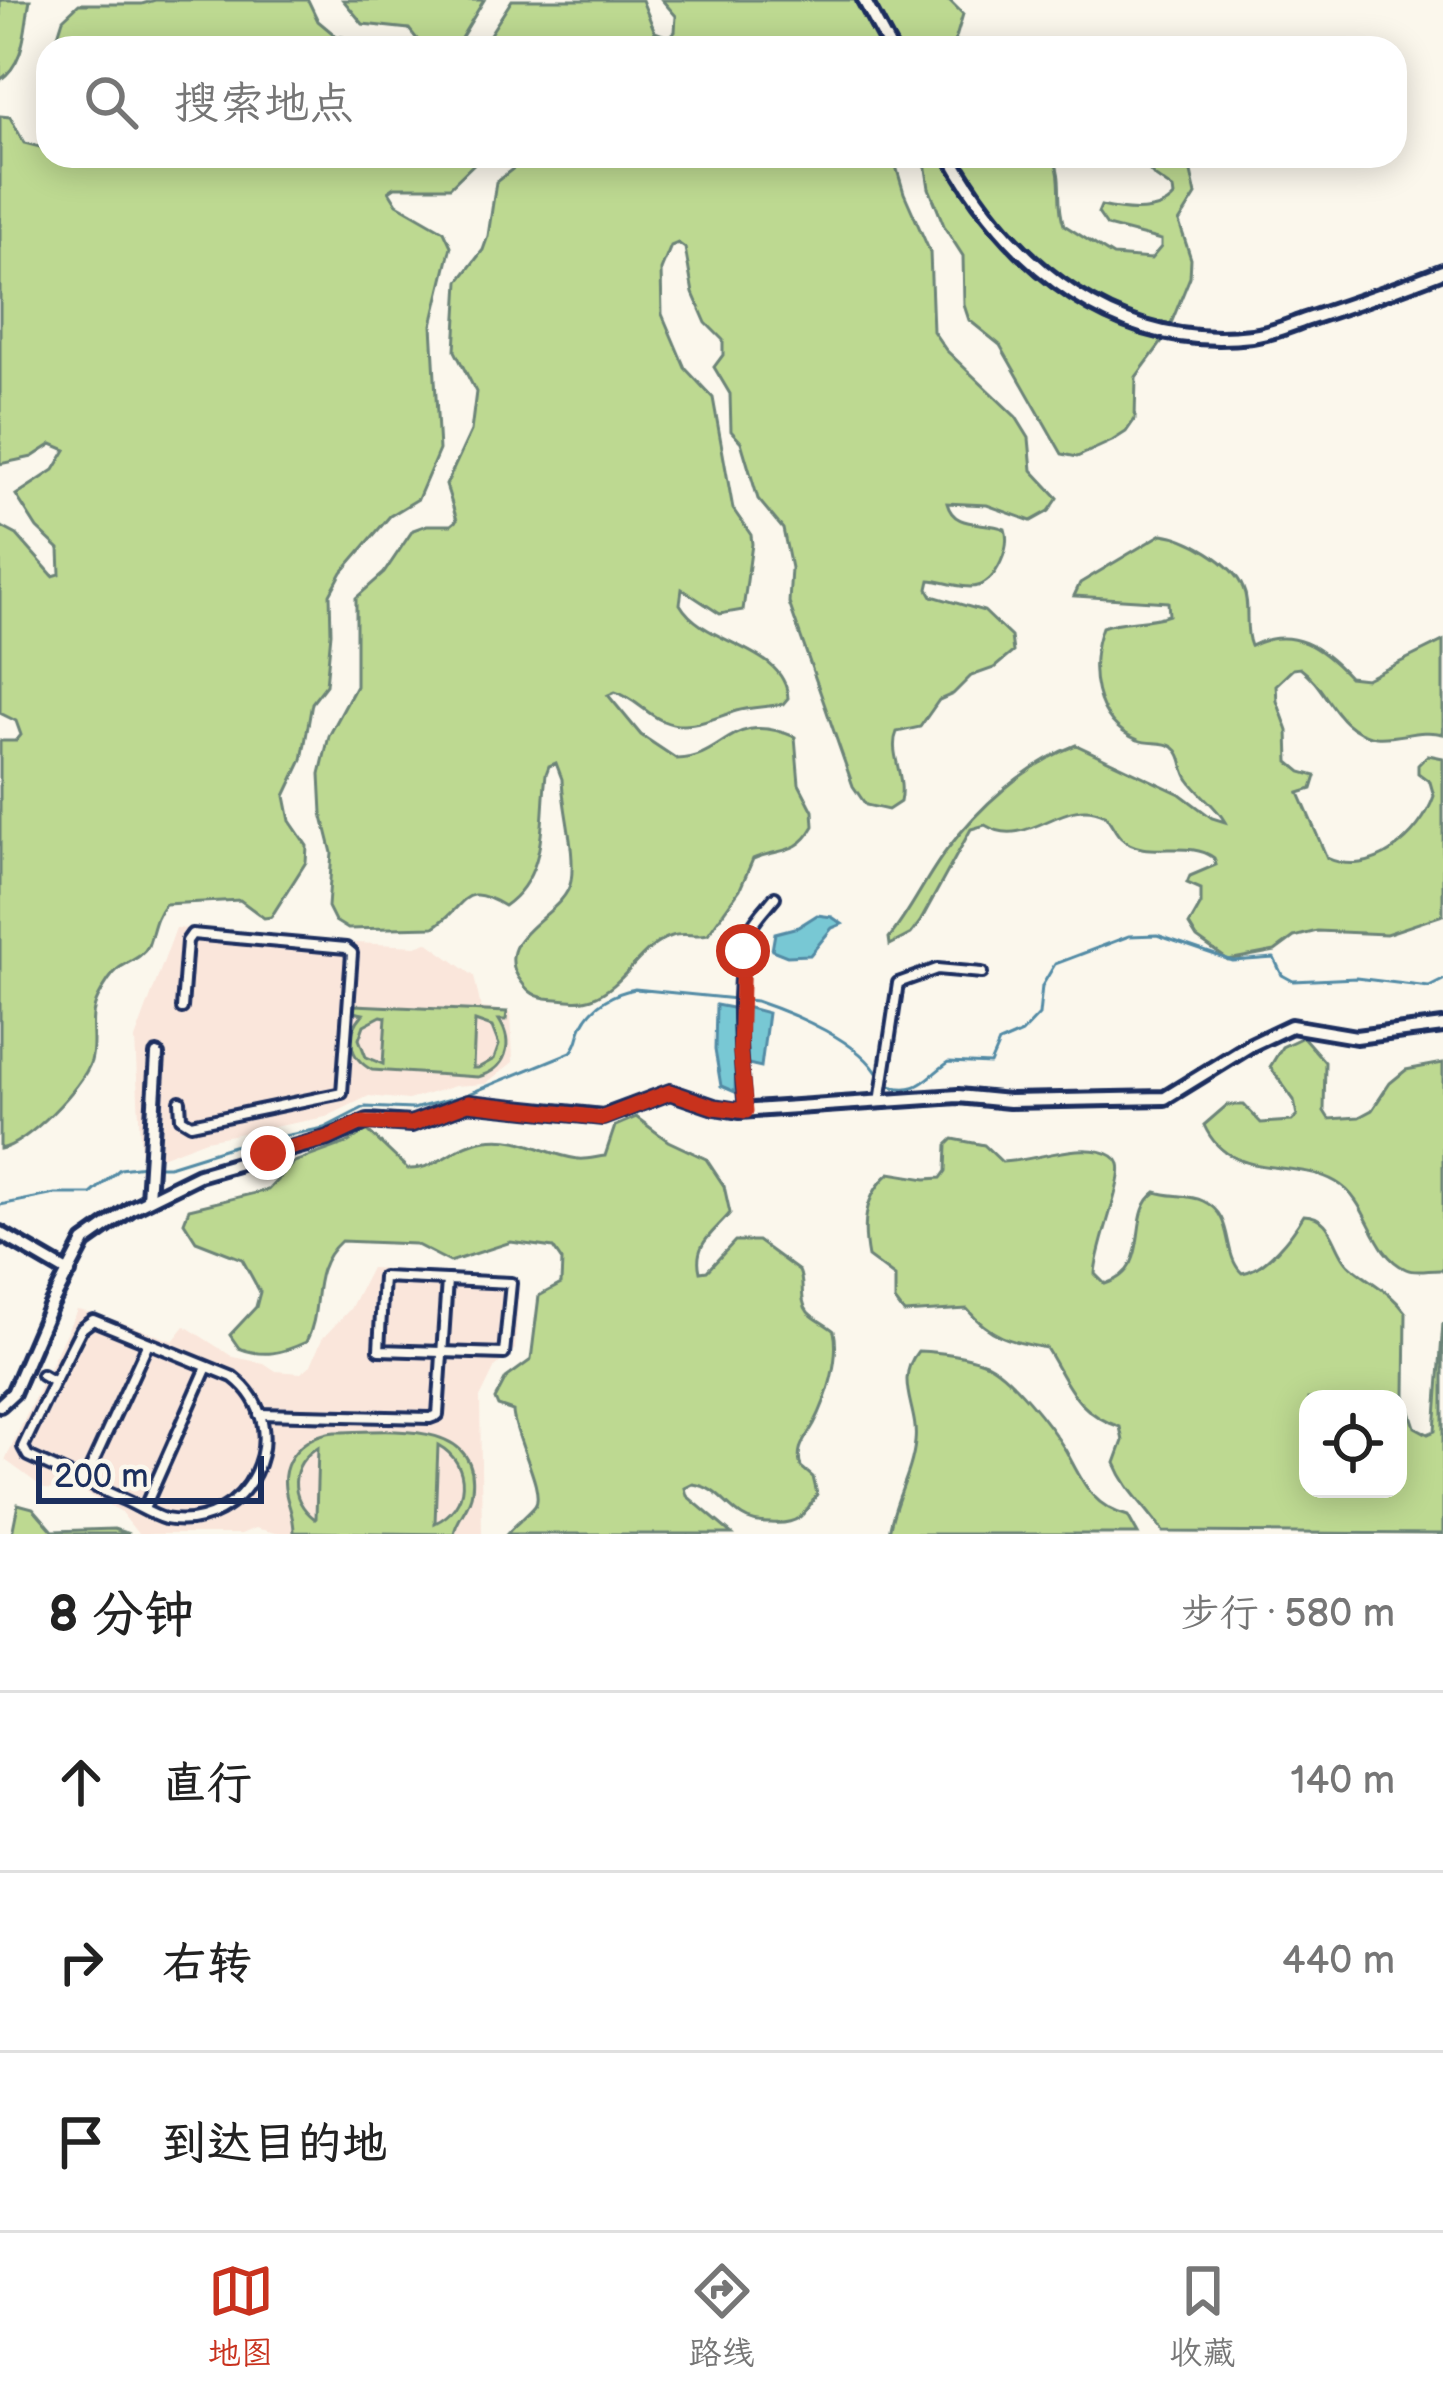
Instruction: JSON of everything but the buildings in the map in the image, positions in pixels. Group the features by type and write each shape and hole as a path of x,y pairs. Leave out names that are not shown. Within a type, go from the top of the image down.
{"street":[{"path":"864,0 884,36"},
{"path":"957,168 976,203 1053,280 1102,312 1185,339 1256,336 1443,272"},
{"path":"746,1111 743,951 753,924 775,897"},
{"path":"180,1101 181,1118 191,1124 342,1093 352,953 346,948 192,934 187,941 182,1008"},
{"path":"880,1102 898,983 937,969 982,973"},
{"path":"0,1405 13,1393 50,1306 92,1233 148,1199 222,1166 328,1138 360,1123 411,1124 468,1103 603,1118 670,1092 714,1107 746,1111 958,1096 1009,1101 1165,1098 1292,1026 1357,1037 1443,1026"},
{"path":"148,1199 157,1055"},
{"path":"0,1233 69,1273"},
{"path":"383,1277 447,1280 511,1283 507,1347 501,1356 379,1350 383,1277"},
{"path":"260,1414 438,1415 447,1280"},
{"path":"93,1320 207,1367 246,1387 260,1414 263,1455 256,1478 237,1500 197,1517 165,1519 24,1452 81,1329 93,1320"},
{"path":"84,1482 148,1342"},
{"path":"144,1509 207,1367"},
{"path":"42,1375 54,1382"}],"shaded area":[{"path":"176,928 356,943 416,946 427,942 474,976 481,1008 511,1012 513,1062 485,1084 455,1086 408,1100 369,1096 326,1117 206,1140 161,1157 141,1157 135,1039"},
{"path":"371,1268 515,1277 519,1289 515,1349 495,1367 480,1398 482,1534 280,1534 255,1528 241,1534 138,1534 120,1511 83,1492 45,1489 5,1460 77,1310 173,1341 185,1326 233,1357 264,1363 276,1371 301,1373 311,1365 322,1339 350,1309"}],"green space":[{"path":"0,0 30,0 19,54 0,80"},
{"path":"155,0 308,0 318,21 336,36 58,36 63,19 79,4"},
{"path":"343,0 484,0 462,36 415,36 409,29 363,24"},
{"path":"512,0 642,0 655,32 665,36 489,36"},
{"path":"662,0 949,0 963,14 957,36 669,36 675,32 676,16"},
{"path":"0,116 10,117 24,143 36,146 36,168 470,168 450,187 389,191 397,204 444,231 451,246 432,325 439,450 418,499 390,516 342,572 330,594 326,685 312,703 302,760 285,796 290,821 307,846 306,862 271,917 264,918 240,900 165,904 148,946 116,971 98,998 86,1072 38,1126 0,1149 0,741 16,741 21,735 16,721 0,713 0,526 17,535 53,576 60,574 59,549 37,528 16,495 54,470 66,450 52,444 32,457 0,464"},
{"path":"514,168 897,168 930,252 933,331 946,350 1016,417 1029,438 1032,470 1058,498 1049,511 1031,521 987,505 947,503 963,521 1005,529 1004,553 985,583 961,586 930,580 928,589 932,596 984,611 1011,637 1013,652 939,700 920,727 897,732 900,802 888,810 866,805 853,786 789,603 791,568 783,529 758,499 741,442 731,431 730,394 714,367 723,355 723,340 706,323 693,293 685,248 678,243 671,246 661,270 662,314 685,368 713,398 733,509 752,544 743,610 720,614 682,589 680,604 707,629 773,667 788,698 783,704 682,725 663,721 615,692 608,695 641,735 677,759 693,757 756,728 795,737 799,784 813,811 814,826 794,847 753,859 740,889 708,934 676,935 660,941 604,992 581,1000 533,994 518,977 513,962 522,937 557,905 571,881 571,844 556,763 546,774 535,864 518,894 504,906 472,895 434,927 348,929 335,921 328,907 332,853 322,813 320,774 329,736 356,686 356,598 384,573 413,530 457,520 446,485 471,431 476,392 455,351 459,281 483,250 496,182"},
{"path":"926,168 1056,168 1064,225 1113,256 1151,259 1161,240 1107,226 1098,213 1101,206 1130,210 1168,203 1174,197 1173,189 1147,168 1188,168 1196,195 1179,222 1191,259 1190,277 1165,338 1136,377 1135,419 1126,432 1077,457 1062,454 1000,345 969,320 963,256 929,188"},
{"path":"1162,534 1208,552 1237,578 1245,595 1251,646 1293,639 1317,649 1349,677 1366,679 1443,641 1443,734 1376,737 1362,733 1342,718 1300,668 1276,685 1288,731 1289,762 1316,776 1312,789 1299,793 1327,858 1360,863 1406,839 1434,796 1430,782 1418,773 1418,765 1428,755 1443,758 1443,915 1386,934 1317,931 1294,937 1275,951 1228,960 1197,938 1189,925 1201,904 1201,889 1187,883 1190,876 1216,865 1214,858 1192,850 1131,845 1105,815 1090,810 1016,832 985,825 971,829 920,922 911,934 890,945 889,938 938,862 973,819 1021,776 1076,745 1180,794 1225,822 1189,780 1177,750 1123,732 1103,707 1098,691 1095,659 1102,627 1169,615 1168,602 1074,596 1080,583"},
{"path":"354,1005 507,1012 506,1020 499,1020 506,1038 505,1055 495,1068 478,1077 372,1070 354,1052 353,1029 363,1014 353,1012","holes":["386,1017 383,1064 366,1057 359,1039 364,1025","475,1021 492,1027 499,1045 494,1059 478,1068 473,1068"]},
{"path":"1303,1037 1325,1062 1324,1111 1329,1119 1359,1117 1372,1110 1390,1083 1406,1070 1443,1063 1443,1270 1410,1270 1394,1261 1356,1201 1336,1182 1246,1162 1215,1143 1204,1125 1227,1105 1244,1105 1261,1123 1292,1121 1297,1116 1294,1100 1270,1067 1282,1047"},
{"path":"636,1117 668,1141 706,1159 724,1186 730,1213 702,1246 700,1272 707,1271 735,1241 758,1241 799,1271 805,1308 834,1331 831,1379 799,1455 817,1494 794,1521 749,1520 714,1492 693,1484 685,1488 687,1496 732,1534 507,1534 537,1499 513,1411 498,1406 495,1399 506,1378 531,1360 539,1296 561,1284 562,1261 553,1248 511,1242 450,1262 415,1244 341,1241 324,1265 306,1342 257,1353 239,1348 230,1335 256,1307 260,1292 242,1259 196,1241 184,1222 189,1209 268,1190 294,1162 347,1143 367,1130 408,1169 429,1165 465,1146 499,1139 578,1159 605,1156 615,1126"},
{"path":"953,1139 984,1145 1002,1162 1082,1150 1112,1156 1119,1164 1118,1185 1095,1274 1105,1284 1130,1266 1142,1213 1156,1192 1198,1199 1213,1208 1242,1273 1269,1259 1304,1215 1322,1222 1347,1262 1406,1313 1405,1390 1299,1390 1299,1498 1407,1498 1407,1402 1415,1427 1428,1434 1435,1431 1443,1323 1443,1534 1163,1532 1115,1463 1123,1441 1120,1427 1083,1405 1046,1348 1002,1337 967,1309 904,1313 895,1301 895,1277 868,1257 865,1222 881,1182 890,1173 926,1179 941,1178 946,1171 947,1145"},
{"path":"918,1351 976,1360 1005,1376 1051,1429 1090,1491 1105,1506 1128,1516 1138,1534 889,1534 913,1454 915,1430 907,1384"},
{"path":"401,1431 445,1440 461,1451 471,1467 472,1491 454,1534 294,1532 286,1470 296,1451 324,1434","holes":["438,1445 457,1463 462,1485 455,1507 435,1523","318,1447 316,1518 315,1519 300,1501 296,1482 302,1463"]},
{"path":"18,1504 33,1508 53,1531 114,1529 129,1534 12,1534"}],"water":[{"path":"817,915 842,924 832,928 810,955 787,956 772,950 775,933"},
{"path":"716,1005 737,1009 735,1092 721,1086 715,1050"},
{"path":"745,1007 768,1013 761,1067 744,1063"}],"waterway":[{"path":"886,1085 914,1087 949,1062 990,1064 999,1043 1022,1033 1039,1015 1042,986 1055,964 1129,936 1157,935 1233,961 1274,958 1282,975 1293,981 1356,978 1429,987 1443,980"},
{"path":"154,1166 324,1128 365,1107 413,1109 466,1095 571,1052 598,1005 635,989 756,1001 842,1041 880,1078"},
{"path":"0,1205 55,1194 91,1194 120,1169 144,1166"}],"route":[{"path":"268,1153 328,1138 368,1121 411,1124 468,1103 603,1118 670,1092 729,1111 746,1111 740,1052 743,951"}]}
